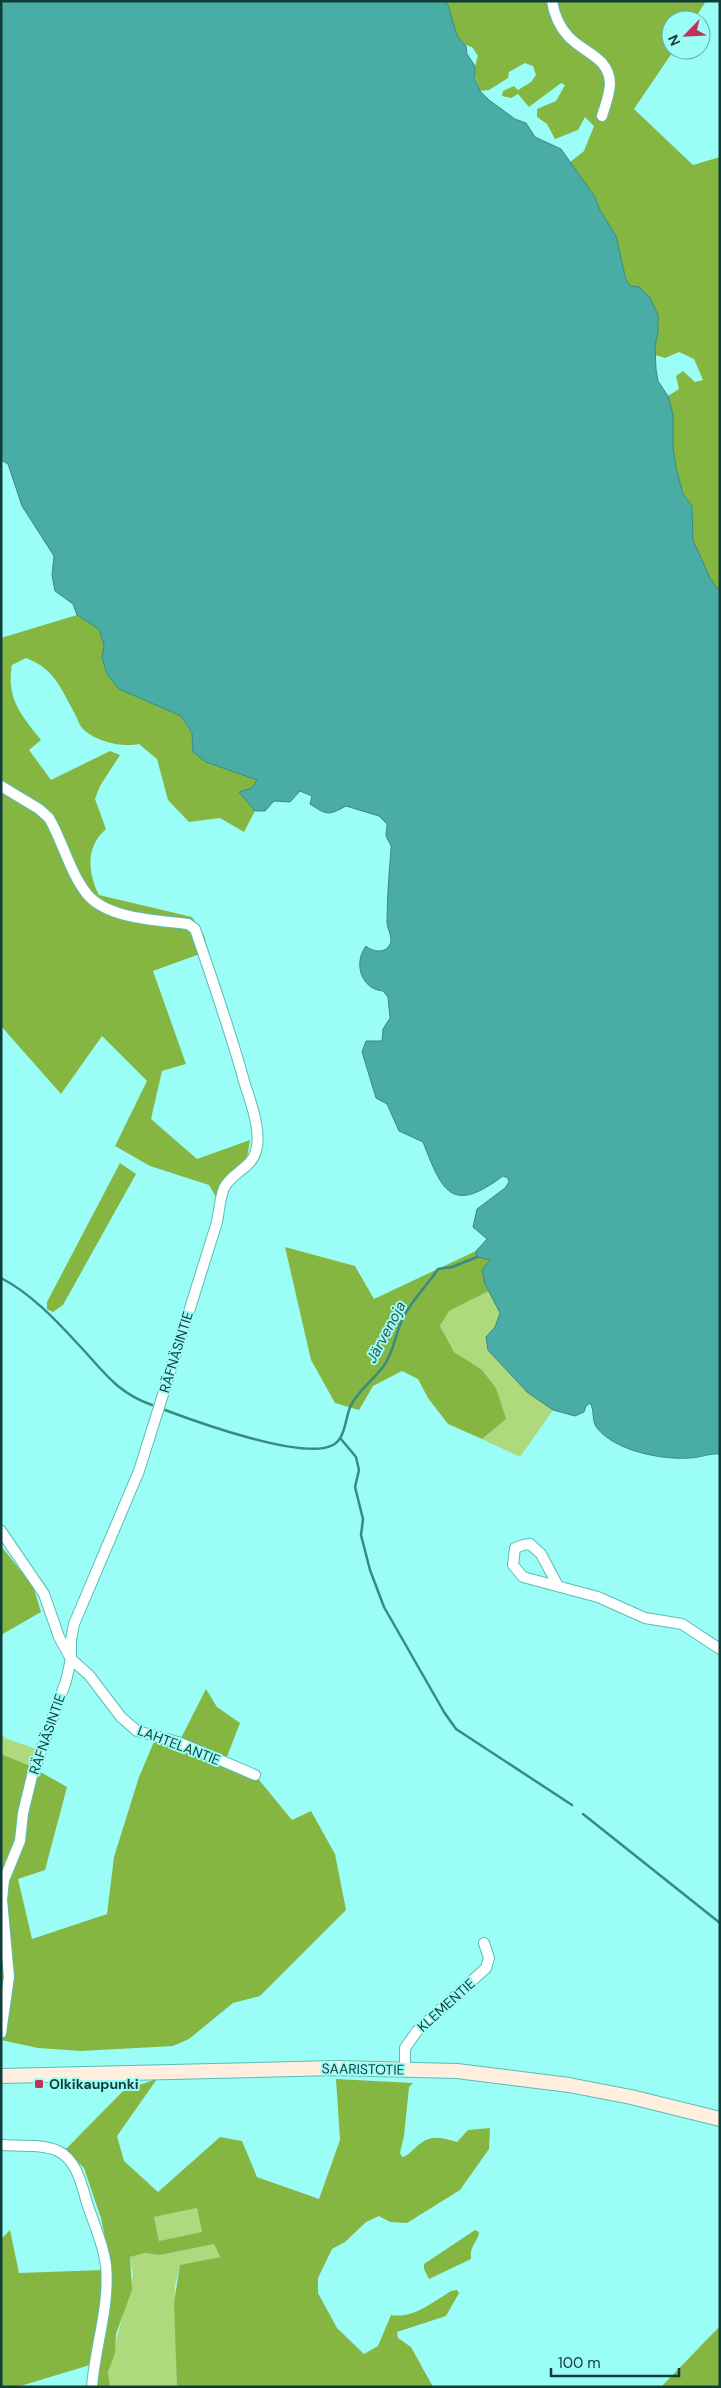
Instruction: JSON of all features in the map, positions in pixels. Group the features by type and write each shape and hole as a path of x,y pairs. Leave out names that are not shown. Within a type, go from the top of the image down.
{"main road":[{"name":"SAARISTOTIE","path":"1,2076 327,2068 457,2071 569,2085 631,2097 720,2120"}],"street":[{"path":"552,1 560,25 568,37 595,56 608,73 609,92 602,116"},
{"name":"RÄFNÄSINTIE","path":"1,786 39,809 50,818 86,894 98,905 113,912 188,924 195,929 234,1046 249,1097 257,1138 256,1151 250,1164 234,1177 225,1188 217,1222 139,1472 74,1624 71,1640 71,1659 66,1681 32,1776 23,1813 20,1841 4,1880 2,1900 9,1977 1,2034"},
{"name":"LAHTELANTIE","path":"1,1531 44,1594 59,1638 71,1659 89,1675 106,1700 137,1731 178,1742 255,1775"},
{"path":"558,1586 541,1554 530,1544 515,1548 513,1565 516,1572 523,1577 598,1598 645,1618 682,1624 720,1649"},
{"name":"KLEMENTIE","path":"405,2069 406,2048 417,2031 486,1968 489,1958 484,1943"},
{"path":"1,2145 45,2148 60,2152 72,2165 81,2182 100,2235 106,2266 105,2310 95,2352 92,2387"}],"green space":[{"path":"444,1 706,1 700,10 661,10 661,60 667,60 634,109 693,165 720,157 720,592 710,578 693,540 692,506 683,494 676,468 673,447 673,414 668,396 679,389 676,376 683,371 695,382 703,380 694,359 679,352 665,358 655,355 658,332 626,280 616,236 600,210 595,197 569,163 584,151 594,126 585,117 578,130 555,139 547,124 537,117 537,109 556,101 565,85 561,83 529,107 518,94 511,98 502,96 503,91 514,86 518,90 531,82 536,75 533,66 525,63 509,72 508,78 489,90 480,91 475,74 478,56 472,47 466,45 457,36 448,5"},
{"path":"77,615 99,629 104,645 102,658 107,674 119,689 181,716 192,734 193,752 206,762 257,780 252,788 239,792 255,811 244,832 220,818 189,822 168,800 157,759 139,744 117,744 101,740 87,733 51,674 26,658 12,665 11,687 13,697 21,714 41,740 29,750 51,780 110,751 120,755 100,786 95,799 106,829 99,836 90,860 92,878 99,895 192,917 204,935 208,951 153,971 186,1064 162,1071 151,1119 197,1159 250,1140 247,1158 220,1186 216,1197 209,1185 150,1166 115,1146 147,1081 102,1036 61,1094 1,1026 1,638"},
{"path":"120,1163 136,1174 63,1305 53,1312 47,1309 47,1302"},
{"path":"285,1247 355,1266 374,1299 476,1251 477,1257 490,1260 485,1284 489,1291 449,1311 440,1326 454,1352 481,1369 496,1388 506,1419 482,1439 448,1424 428,1398 418,1379 402,1371 373,1386 359,1410 335,1403 311,1360"},
{"path":"489,1291 500,1313 551,1391 553,1410 520,1457 482,1439 505,1419 481,1369 454,1352 440,1326 449,1311"},
{"path":"1,1546 33,1586 41,1612 1,1635"},
{"path":"206,1689 217,1707 240,1723 225,1762 255,1775 292,1820 311,1811 335,1854 346,1910 260,1996 233,2003 189,2039 173,2046 81,2051 38,2048 1,2040 1,1754 28,1765 67,1787 45,1870 18,1879 32,1939 107,1914 114,1857 139,1777 156,1737 179,1742"},
{"path":"1,1734 5,1738 36,1749 28,1765 1,1754"},
{"path":"157,2079 117,2136 124,2161 158,2192 220,2137 242,2141 257,2177 319,2199 340,2140 336,2079 413,2083 409,2087 404,2136 400,2153 402,2157 425,2140 440,2138 457,2142 468,2130 490,2128 489,2149 460,2190 407,2223 390,2222 379,2216 366,2222 345,2242 332,2249 318,2278 318,2293 337,2328 364,2354 378,2346 391,2315 399,2316 415,2312 451,2291 457,2290 459,2293 446,2316 397,2332 398,2338 411,2347 433,2387 177,2387 174,2303 180,2265 220,2257 214,2244 160,2255 145,2253 130,2257 132,2290 116,2334 115,2353 108,2372 110,2387 95,2387 108,2252 101,2218 84,2168 65,2150 124,2090","holes":["197,2208 202,2232 159,2241 154,2217"]},
{"path":"197,2208 202,2232 159,2241 154,2217"},
{"path":"10,2230 19,2273 103,2270 102,2304 90,2365 17,2387 1,2387 1,2239"},
{"path":"475,2230 479,2232 471,2250 471,2259 429,2279 424,2269 424,2264"},
{"path":"214,2244 220,2257 180,2266 175,2286 177,2387 110,2387 108,2372 133,2276 130,2257 145,2253 160,2255"},
{"path":"720,2326 720,2387 661,2387"}],"water":[{"path":"1,1 444,1 448,5 457,36 466,46 467,54 475,66 475,79 480,91 515,119 526,123 535,137 561,149 595,197 600,210 616,236 626,280 630,286 639,287 650,298 658,315 658,332 655,346 658,381 668,396 673,414 673,447 676,468 683,494 692,506 693,540 710,578 720,592 720,1454 693,1458 666,1457 640,1452 615,1443 597,1428 590,1403 586,1406 584,1412 575,1416 553,1410 527,1392 488,1350 486,1337 495,1327 500,1313 485,1284 482,1270 490,1260 477,1257 476,1251 487,1239 473,1227 477,1209 505,1188 509,1182 508,1178 503,1176 485,1188 471,1194 460,1195 451,1192 443,1185 436,1173 423,1142 399,1131 387,1104 376,1098 362,1052 366,1041 382,1041 383,1029 390,1018 388,997 383,991 369,986 361,974 360,967 362,953 366,946 381,951 387,949 391,941 387,923 391,847 386,835 387,824 379,816 346,806 331,813 324,812 310,804 312,796 300,791 290,802 274,801 265,811 255,811 239,792 252,788 257,780 206,762 193,752 192,733 181,716 119,689 107,674 102,658 104,645 99,629 77,615 73,604 55,591 52,575 54,556 22,506 8,464 1,460"}],"waterway":[{"name":"Järvenoja","path":"165,1410 225,1431 276,1444 319,1449 333,1445 337,1442 345,1427 351,1405 386,1362 392,1351 404,1315 413,1301 438,1269 452,1267 477,1257"},
{"name":"Järvenoja","path":"1,1278 22,1291 42,1307 119,1387 139,1400 152,1405"},
{"path":"341,1439 356,1457 359,1470 355,1487 363,1519 361,1535 370,1570 384,1607 444,1712 456,1729 572,1805"},
{"path":"583,1814 720,1923"}],"place":[{"name":"Olkikaupunki","path":"39,2084"}]}
